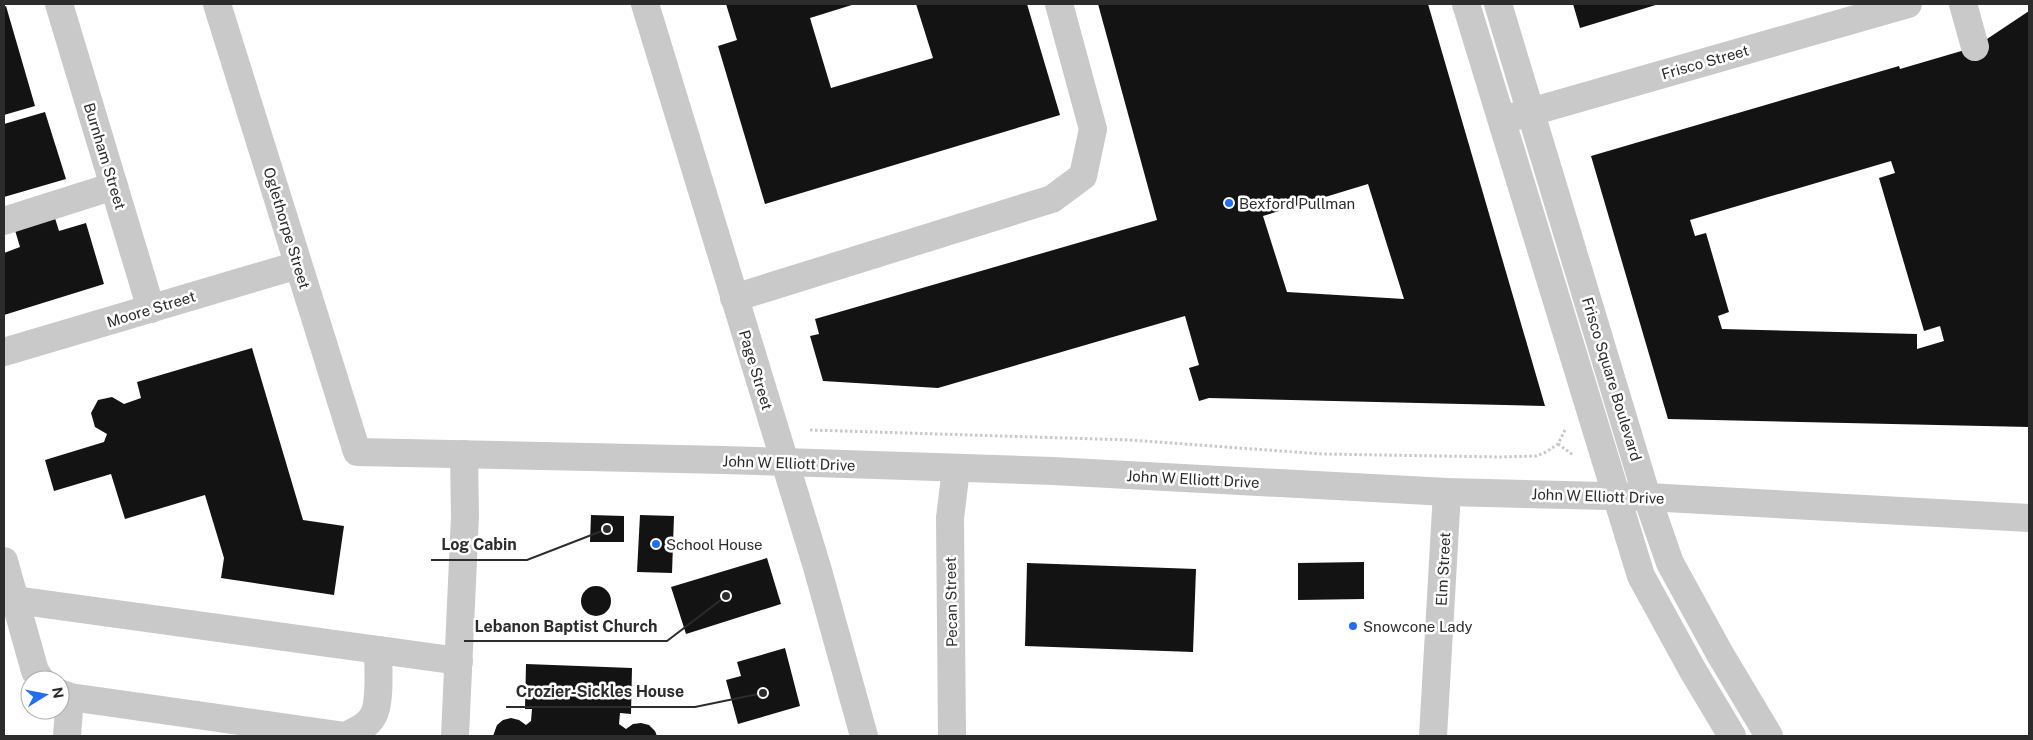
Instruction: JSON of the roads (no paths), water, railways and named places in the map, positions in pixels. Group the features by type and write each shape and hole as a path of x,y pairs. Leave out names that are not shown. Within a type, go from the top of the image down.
{"street":[{"name":"Burnham Street","path":"59,4 151,309"},
{"name":"Oglethorpe Street","path":"217,4 357,452"},
{"name":"Page Street","path":"645,4 784,462 818,567 864,736"},
{"path":"734,298 1052,199 1083,176 1093,129 1059,4"},
{"name":"Frisco Square Boulevard","path":"1466,4 1641,576 1692,669 1732,736"},
{"name":"Frisco Square Boulevard","path":"1498,4 1647,497 1670,562 1720,654 1769,736"},
{"name":"Frisco Street","path":"1502,120 1908,4"},
{"path":"1963,4 1975,47"},
{"path":"4,221 114,186"},
{"name":"Moore Street","path":"4,352 298,265"},
{"name":"John W Elliott Drive","path":"357,452 784,462 1053,471 1447,492 1647,497 2029,518"},
{"path":"455,736 465,516 464,454"},
{"name":"Pecan Street","path":"952,736 950,518 956,469"},
{"name":"Elm Street","path":"1433,736 1447,492"},
{"path":"4,561 35,670"},
{"path":"15,600 459,661"},
{"path":"70,696 344,736 360,729 373,716 378,695 378,650"},
{"path":"66,720 67,736"}],"place":[{"name":"Bexford Pullman","path":"1229,203"},
{"name":"Log Cabin","path":"607,529"},
{"name":"School House","path":"656,544"},
{"name":"Lebanon Baptist Church","path":"726,596"},
{"name":"Snowcone Lady","path":"1353,626"},
{"name":"Crozier-Sickles House","path":"763,693"}]}
